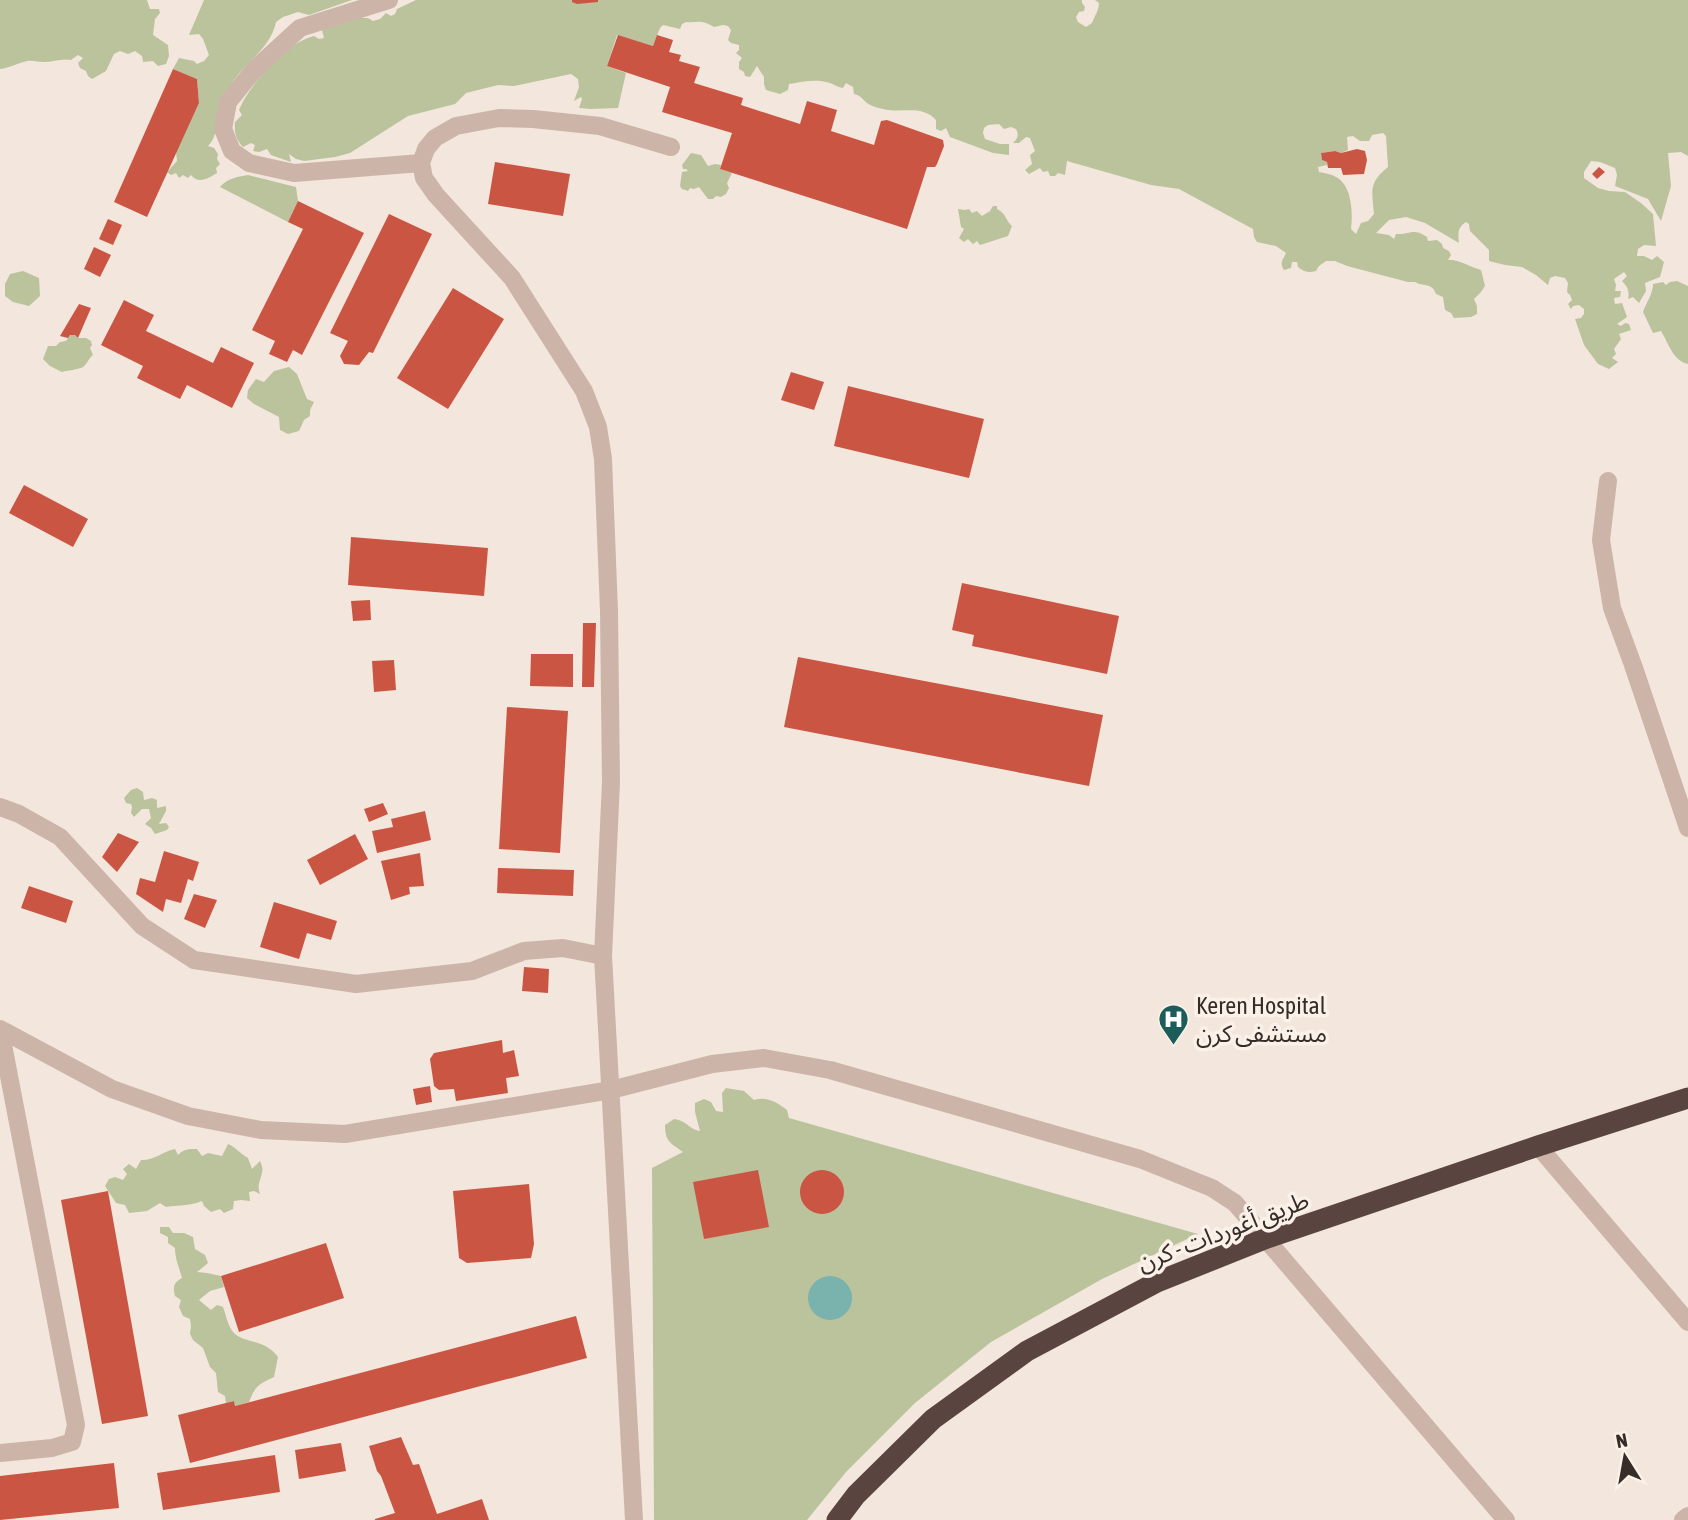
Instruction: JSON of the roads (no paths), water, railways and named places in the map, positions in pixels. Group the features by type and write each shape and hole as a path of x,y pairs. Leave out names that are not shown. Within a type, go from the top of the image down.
{"highway":[{"name":"طريق أغوردات - كرن","path":"837,1520 856,1496 933,1419 1027,1351 1157,1282 1266,1238 1688,1098"}],"street":[{"path":"389,0 300,28 254,70 228,102 223,129 232,151 249,163 294,173 421,163"},
{"path":"634,1520 603,956 611,782 609,611 603,459 598,427 584,391 512,278 436,195 424,178 421,163 426,149 435,138 445,132 456,126 499,118 600,126 671,147"},
{"path":"1608,481 1601,540 1612,608 1688,828"},
{"path":"0,807 19,814 60,837 142,926 194,960 356,984 472,971 524,951 563,948 603,956"},
{"path":"0,1029 112,1089 188,1116 261,1130 345,1134 611,1090 712,1064 764,1058 830,1070 1140,1159 1212,1188 1235,1203 1506,1520"},
{"path":"0,1029 76,1425 72,1442 51,1448 0,1453"},
{"path":"1538,1146 1688,1322"},
{"path":"1683,1520 1688,1516"}],"water":[{"path":"830,1276 845,1283 852,1298 845,1313 830,1320 815,1313 808,1298 815,1283"}],"place":[{"name":"Keren Hospital مستشفى كرن","path":"1173,1046"}]}
